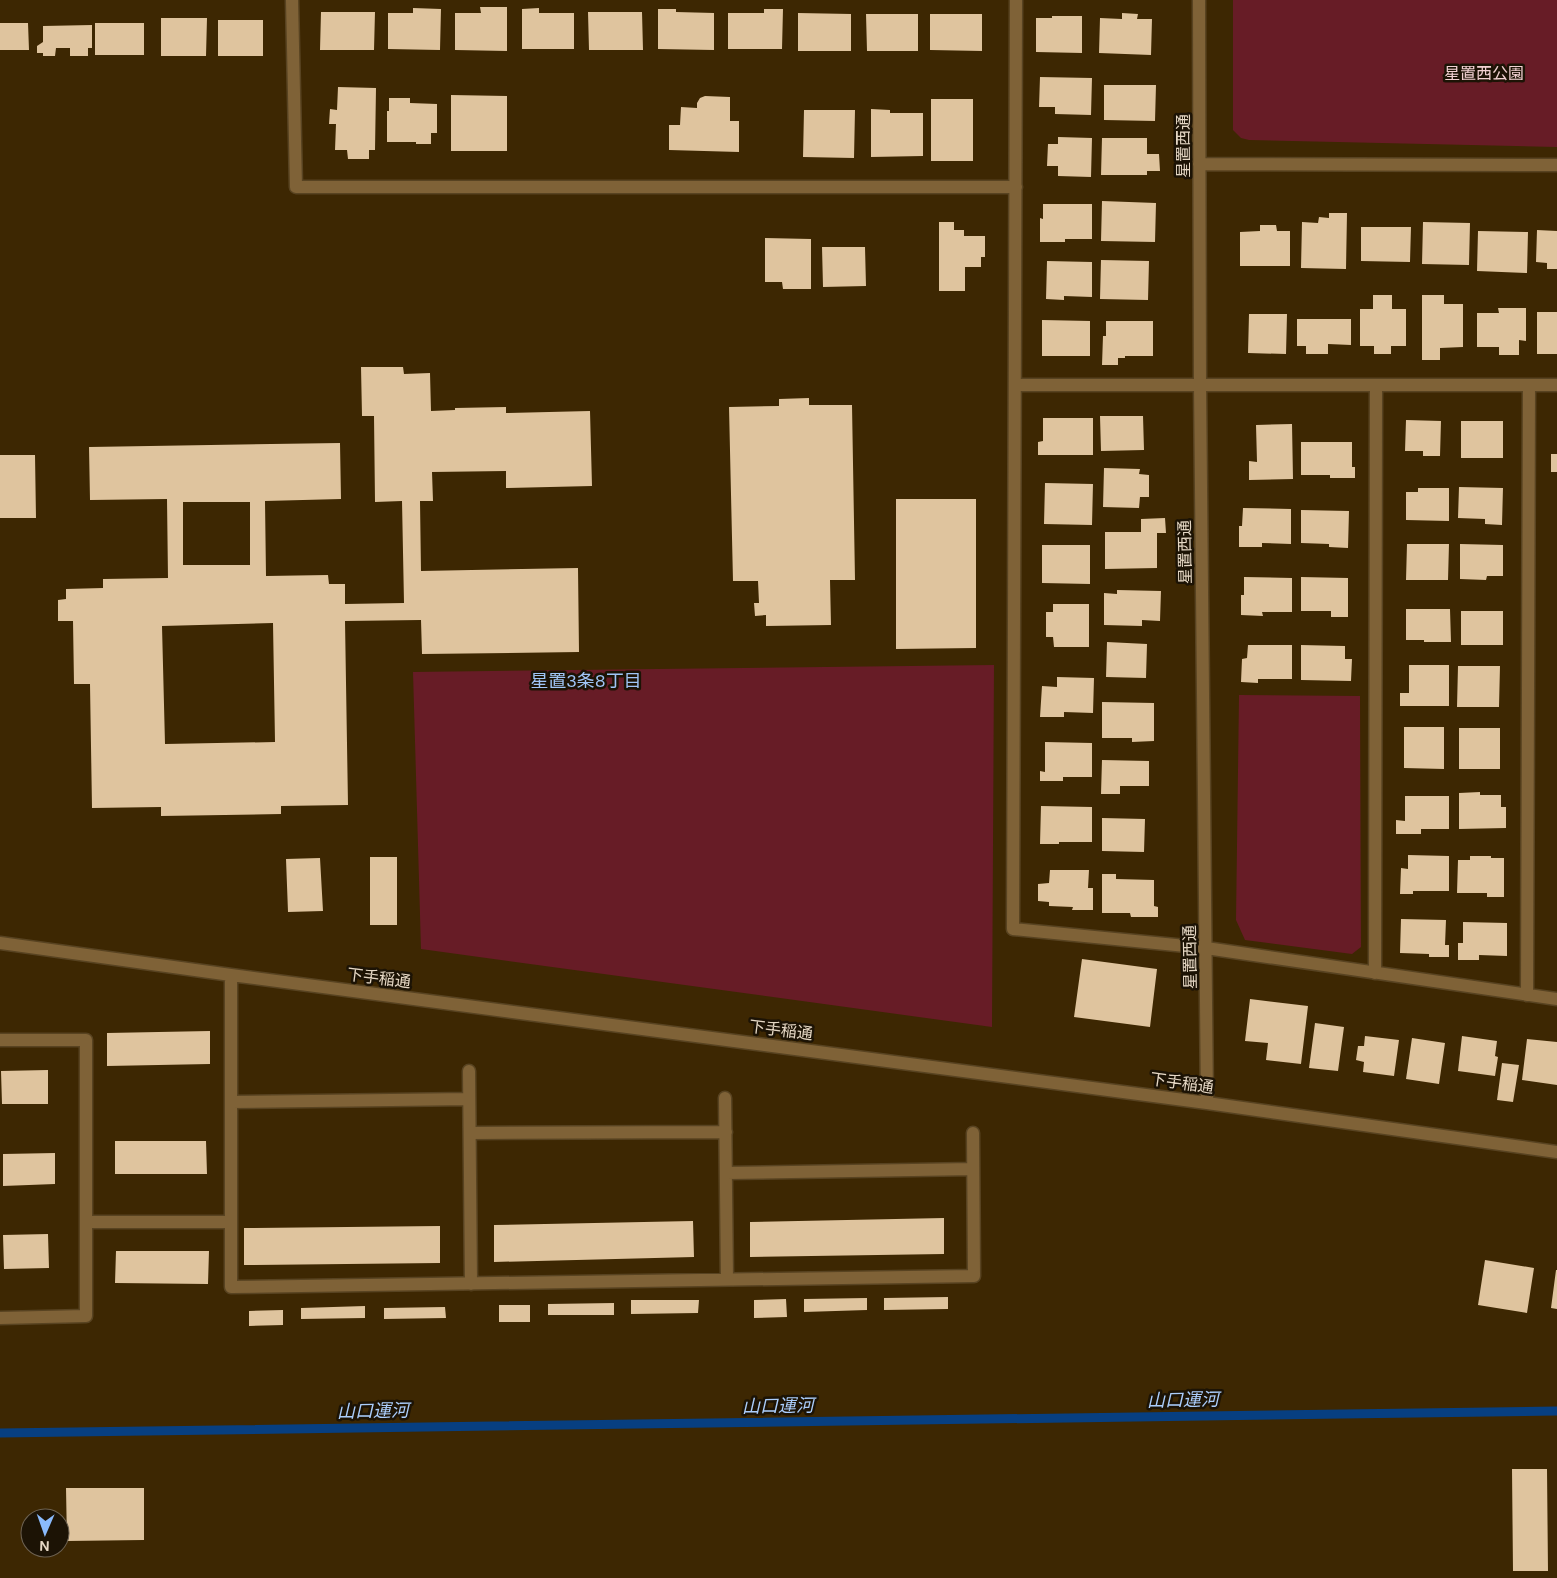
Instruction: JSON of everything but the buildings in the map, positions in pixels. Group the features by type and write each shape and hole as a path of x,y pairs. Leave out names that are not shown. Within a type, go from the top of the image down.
{"street":[{"path":"292,0 296,187 1016,187"},
{"path":"1016,0 1013,929 1206,948 1557,999"},
{"name":"星置西通","path":"1199,0 1200,385 1207,1103"},
{"path":"1199,164 1557,166"},
{"path":"1015,385 1557,385"},
{"path":"1375,973 1376,385"},
{"path":"1526,995 1529,385"},
{"name":"下手稲通","path":"0,943 1207,1103 1557,1152"},
{"path":"230,975 231,1287 974,1276 973,1133"},
{"path":"0,1040 86,1040 86,1316 0,1318"},
{"path":"469,1071 472,1284"},
{"path":"725,1098 727,1280"},
{"path":"230,1102 469,1099"},
{"path":"470,1133 726,1132"},
{"path":"726,1173 973,1169"},
{"path":"86,1222 231,1222"}],"green space":[{"name":"星置西公園","path":"1233,0 1557,0 1557,147 1249,140 1241,138 1233,130"},
{"path":"994,665 992,1027 421,949 413,672"},
{"path":"1239,695 1360,696 1361,947 1352,954 1245,940 1236,920"}],"waterway":[{"name":"山口運河","path":"0,1433 1557,1411"}],"district":[{"name":"星置3条8丁目","path":"586,681"}]}
